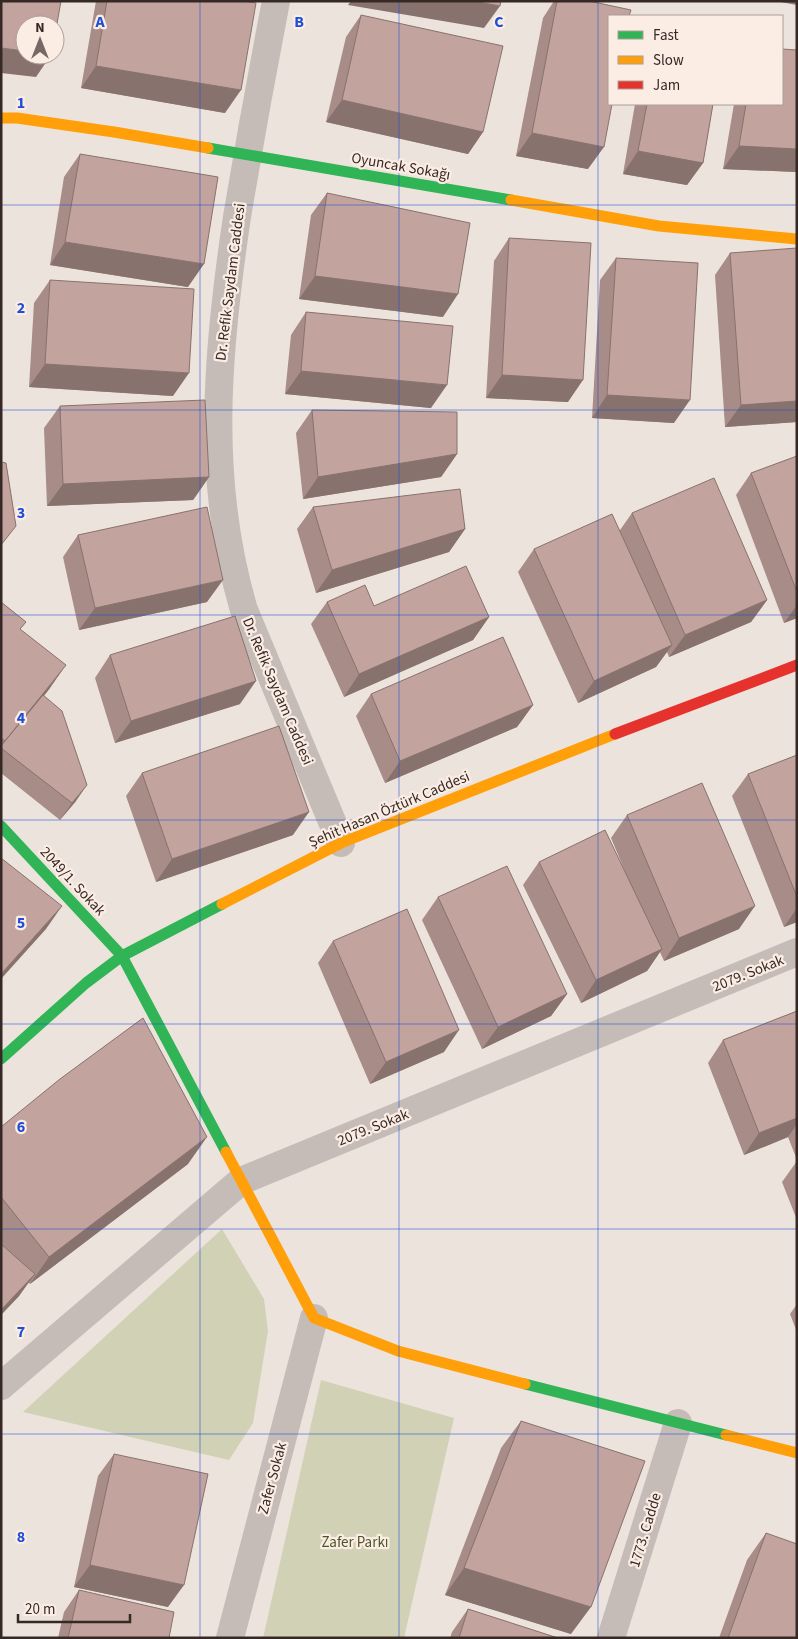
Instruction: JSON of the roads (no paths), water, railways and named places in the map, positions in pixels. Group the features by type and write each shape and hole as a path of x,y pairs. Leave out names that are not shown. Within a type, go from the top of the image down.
{"street":[{"name":"Dr. Refik Saydam Caddesi","path":"276,1 247,154 225,299 219,362 219,474 225,529 233,574 244,610 341,843"},
{"name":"Oyuncak Sokağı","path":"1,118 17,118 114,132 659,226 797,239"},
{"name":"Şehit Hasan Öztürk Caddesi","path":"1,1059 86,983 122,956 341,843 540,762 797,665"},
{"name":"2049/1. Sokak","path":"1,826 122,956 314,1318"},
{"name":"2079. Sokak","path":"1,1386 241,1181 797,952"},
{"path":"314,1318 398,1351 797,1453"},
{"name":"Zafer Sokak","path":"230,1638 314,1318"},
{"name":"1773. Cadde","path":"611,1638 678,1423"}],"park label":[{"name":"Zafer Parkı","path":"355,1542"}]}
